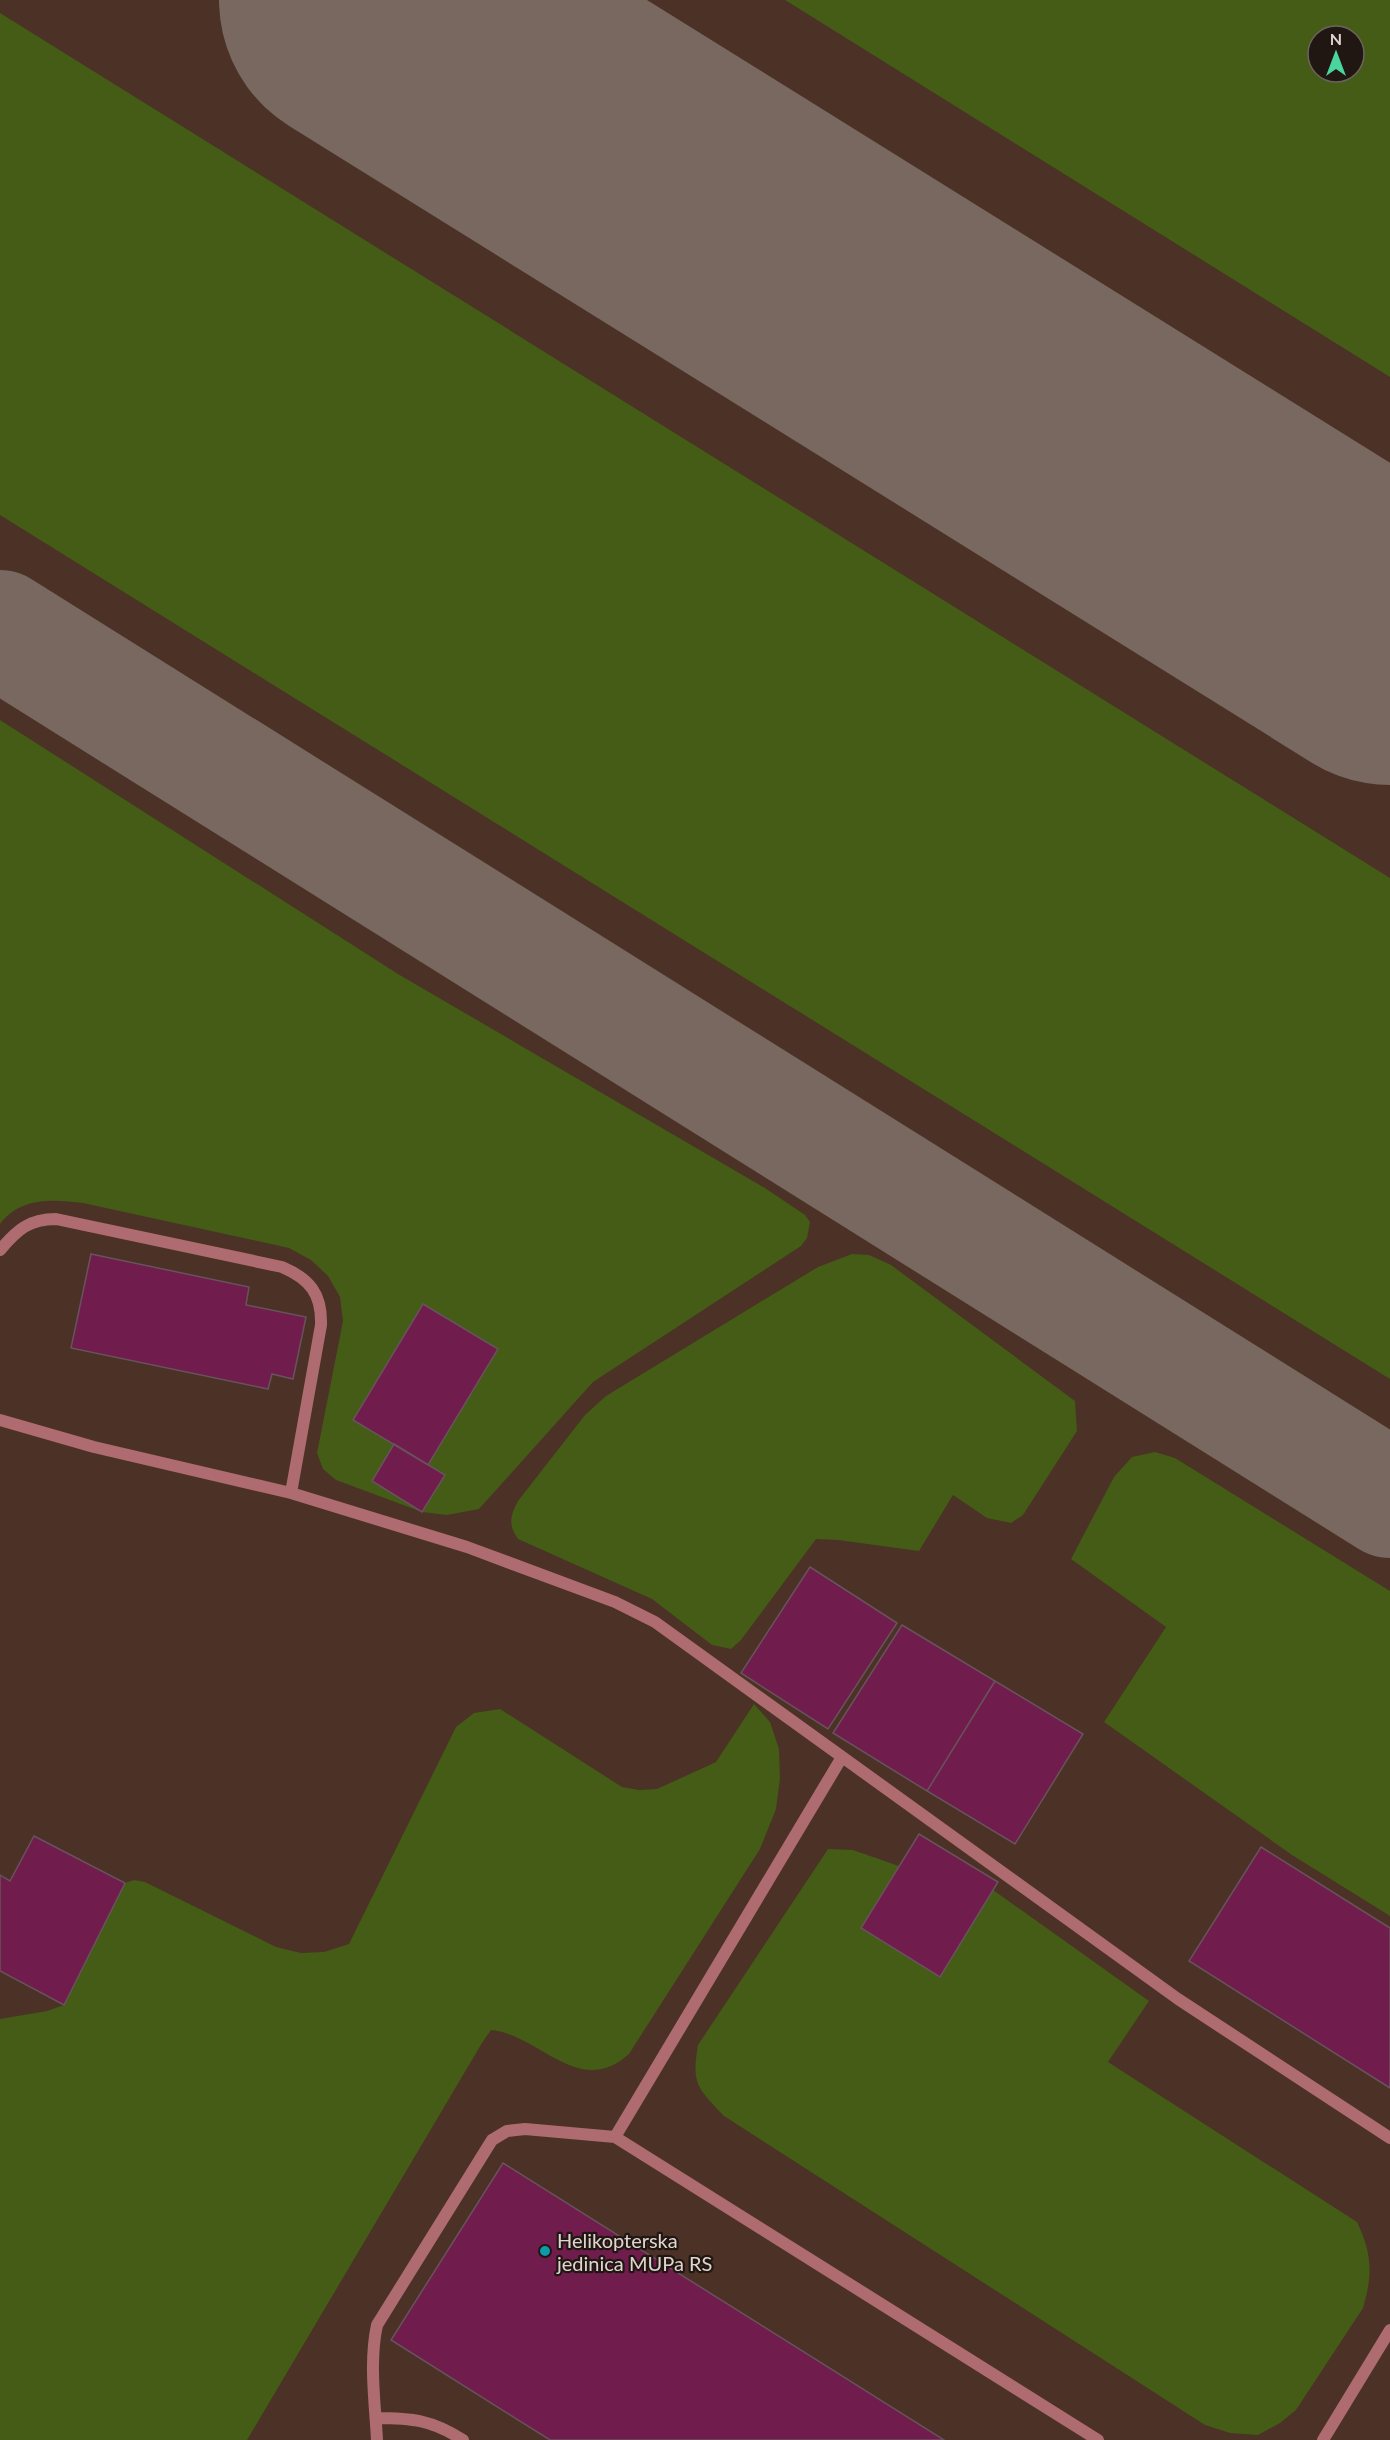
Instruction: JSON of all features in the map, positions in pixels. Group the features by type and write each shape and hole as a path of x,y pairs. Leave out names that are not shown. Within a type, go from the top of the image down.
{"lane":[{"path":"0,1250 13,1235 28,1224 40,1219 56,1219 282,1267 299,1274 312,1287 322,1307 321,1325 291,1493"},
{"path":"0,1420 94,1447 291,1493 467,1547 615,1602 655,1622 1178,1999 1390,2138"},
{"path":"615,2138 842,1757"},
{"path":"377,2440 374,2341 377,2325 492,2140 507,2131 525,2129 615,2138 1098,2440"},
{"path":"1323,2440 1390,2330"},
{"path":"376,2418 410,2418 431,2422 463,2440"}],"shaded area":[{"path":"0,0 1390,0 1390,2440 0,2440"}],"green space":[{"path":"785,0 1390,0 1390,377"},
{"path":"0,13 1390,878 1390,1379 0,515"},
{"path":"0,720 398,974 765,1188 805,1215 810,1222 807,1238 801,1246 593,1382 479,1509 447,1515 422,1512 336,1480 323,1469 317,1453 343,1321 340,1297 328,1276 311,1260 289,1248 83,1203 49,1201 27,1204 8,1215 0,1224"},
{"path":"852,1254 869,1255 891,1265 1075,1401 1077,1431 1023,1515 1011,1523 987,1518 953,1495 919,1551 816,1539 741,1640 731,1649 712,1645 652,1599 518,1539 511,1520 518,1501 585,1415 606,1396 818,1267"},
{"path":"1155,1452 1175,1458 1390,1591 1390,1916 1292,1855 1104,1722 1166,1627 1071,1559 1114,1477 1132,1457"},
{"path":"754,1704 770,1722 779,1749 780,1779 776,1809 760,1849 629,2054 611,2066 593,2070 577,2068 509,2034 491,2030 247,2440 0,2440 0,2019 47,2011 64,2005 125,1883 134,1880 145,1882 276,1947 301,1953 324,1952 349,1944 456,1727 474,1713 500,1709 622,1787 639,1790 657,1789 716,1762"},
{"path":"828,1849 853,1850 899,1866 861,1928 940,1976 993,1890 1149,2001 1108,2062 1357,2222 1366,2244 1369,2264 1368,2285 1363,2308 1296,2410 1280,2423 1258,2435 1230,2433 1205,2425 724,2116 708,2099 696,2078 698,2045"}],"building":[{"path":"91,1254 249,1287 246,1305 306,1317 293,1379 272,1374 268,1389 71,1348"},
{"path":"423,1304 498,1349 428,1465 353,1420"},
{"path":"394,1444 445,1475 422,1512 372,1481"},
{"path":"810,1567 897,1623 828,1729 741,1673"},
{"path":"902,1625 995,1681 927,1791 833,1733"},
{"path":"995,1681 1083,1734 1015,1844 927,1791"},
{"path":"919,1834 998,1882 940,1977 861,1928"},
{"path":"34,1836 125,1883 64,2005 0,1971 0,1875 10,1881"},
{"path":"1261,1847 1390,1928 1390,2088 1189,1961"},
{"name":"Helikopterska jedinica MUPa RS","path":"503,2163 944,2440 550,2440 391,2340"}],"taxiway":[{"path":"0,629 1390,1499"}],"runway":[{"path":"367,0 1390,637"}],"place":[{"name":"Helikopterska jedinica MUPa RS","path":"545,2251"}]}
